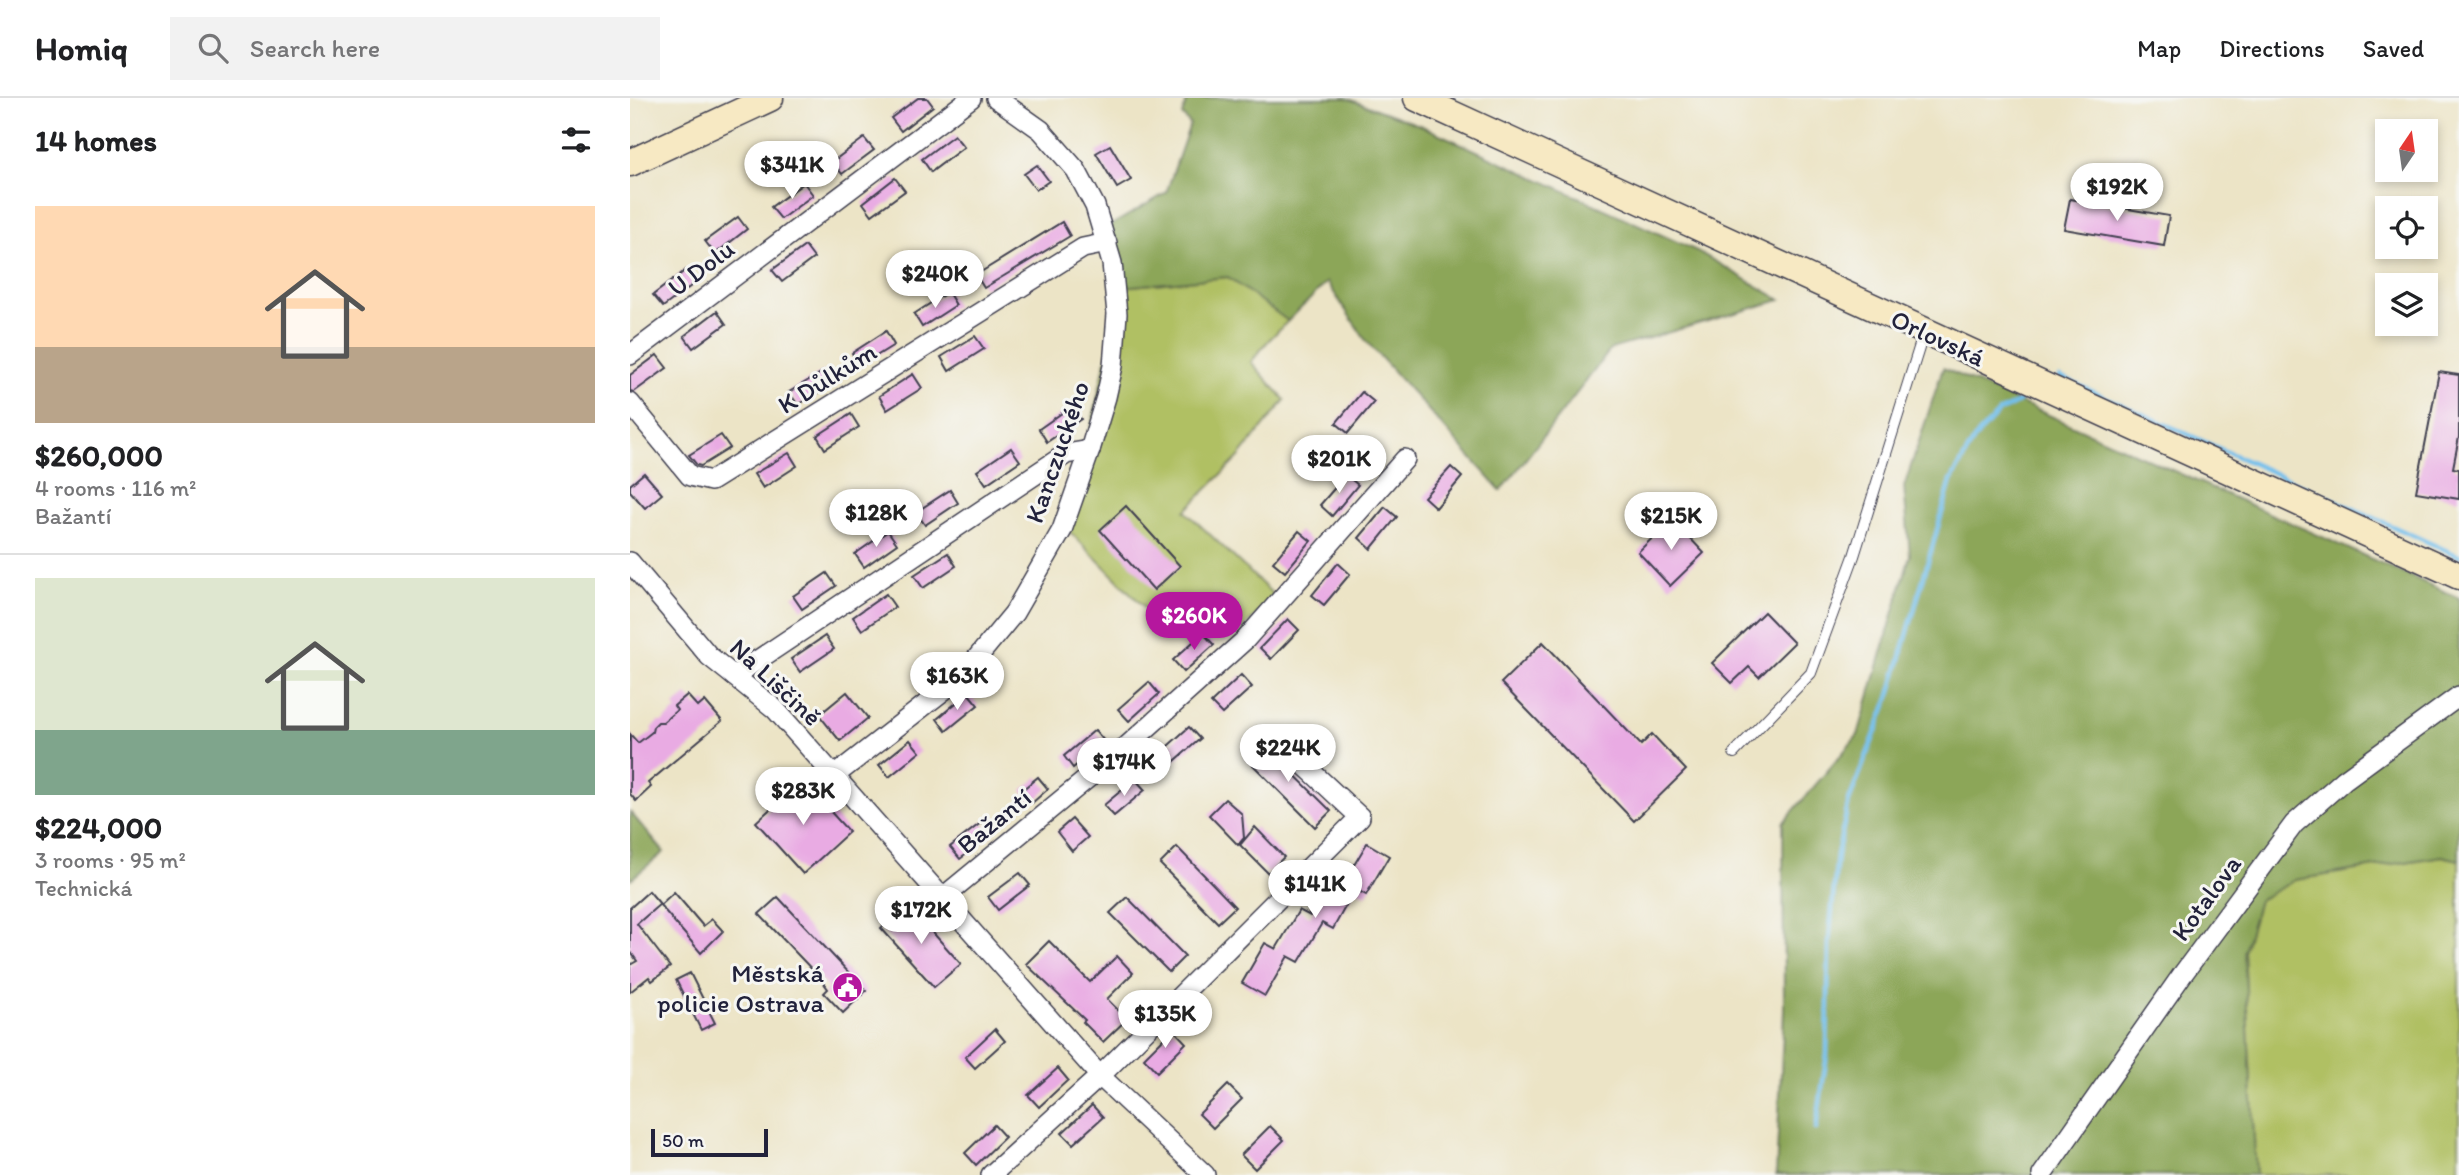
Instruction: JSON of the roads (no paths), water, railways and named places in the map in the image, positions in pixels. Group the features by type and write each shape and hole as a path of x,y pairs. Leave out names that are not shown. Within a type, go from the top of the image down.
{"main road":[{"path":"630,163 770,98"},
{"name":"Orlovská","path":"1417,98 2459,576"}],"street":[{"name":"U Dolu","path":"630,355 971,98"},
{"name":"Kanczuckého","path":"834,776 962,676 1014,613 1062,530 1090,450 1113,366 1116,341 1115,287 1107,243 1094,206 1076,170 1041,130 996,98"},
{"name":"K Důlkům","path":"630,403 690,476 711,481 1083,248 1107,243"},
{"path":"734,676 1066,454 1090,450"},
{"name":"Bažantí","path":"942,898 1127,746 1246,639 1405,459"},
{"name":"Na Liščině","path":"630,562 709,656 775,709 1100,1076 1203,1175"},
{"name":"Kotalova","path":"2042,1175 2182,975 2294,824 2344,780 2459,696"},
{"path":"991,1175 1100,1076 1360,817 1287,749"}],"lane":[{"path":"1734,753 1811,673 1854,556 1924,332"}],"waterway":[{"path":"2060,377 2459,556"},
{"path":"1816,1129 1827,1054 1829,942 1837,855 1849,801 1890,695 1951,481 1975,438 1999,412 2020,401"}],"place":[{"name":"Městská policie Ostrava","path":"847,988"}]}
